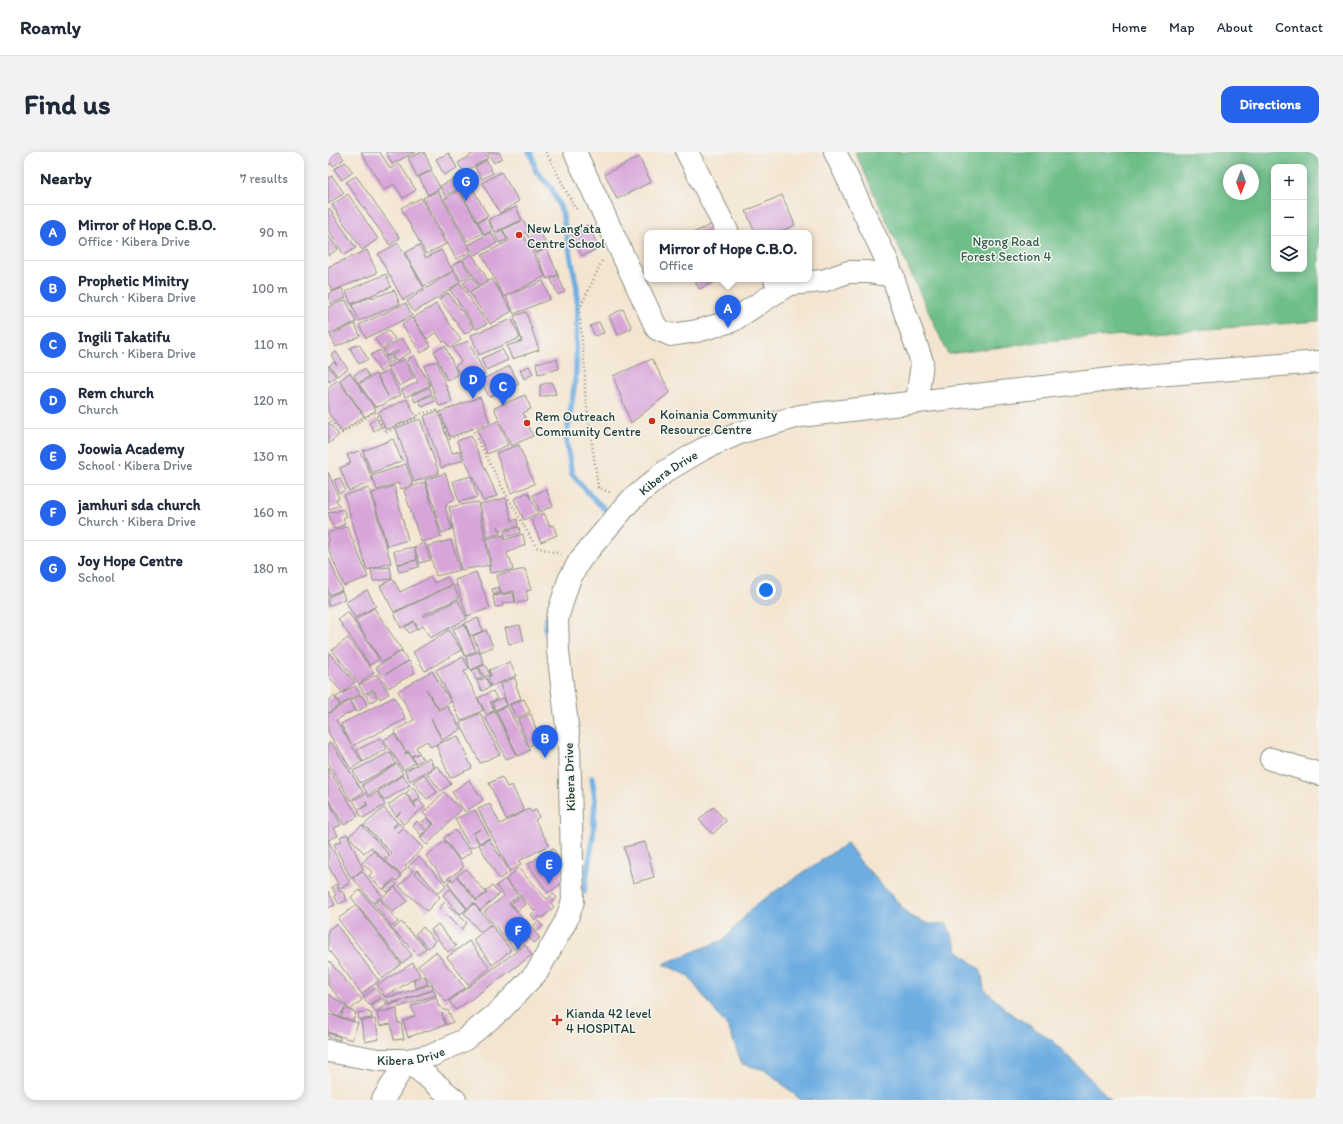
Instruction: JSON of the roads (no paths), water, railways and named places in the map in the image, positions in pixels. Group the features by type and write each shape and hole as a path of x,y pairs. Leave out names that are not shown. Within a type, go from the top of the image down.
{"street":[{"path":"575,152 657,329 671,335 732,321 779,282"},
{"path":"687,152 726,230"},
{"path":"835,152 888,263 922,362 916,402"},
{"path":"812,281 823,281 848,272 868,272 892,276"},
{"name":"Kibera Drive","path":"328,1051 379,1060 407,1060 433,1055 464,1040 501,1010 537,972 566,921 573,901 569,742 558,651 557,618 569,580 580,560 630,501 666,470 703,449 742,432 800,416 1119,378 1319,362"},
{"path":"1271,759 1319,774"},
{"path":"383,1100 407,1060 455,1100"}],"water":[{"path":"847,843 860,861 910,916 929,924 947,924 958,951 981,970 984,989 1010,1013 1052,1040 1111,1100 801,1100 766,1070 742,1064 729,1029 687,975 663,964 725,939 755,905"}],"waterway":[{"path":"529,152 531,153 536,172 551,187 562,212 577,288 576,375 566,440 572,474 594,499 608,512 605,517"},
{"path":"547,617 546,628 548,638"},
{"path":"584,892 593,837 595,799 592,778"}],"place":[{"name":"Joy Hope Centre","path":"466,201"},
{"name":"New Lang'ata Centre School","path":"519,235"},
{"name":"Mirror of Hope C.B.O.","path":"728,328"},
{"name":"Rem church","path":"473,399"},
{"name":"Ingili Takatifu","path":"503,406"},
{"name":"Koinania Community Resource Centre","path":"652,421"},
{"name":"Rem Outreach Community Centre","path":"527,423"},
{"name":"Prophetic Minitry","path":"545,758"},
{"name":"Joowia Academy","path":"549,884"},
{"name":"jamhuri sda church","path":"518,950"},
{"name":"Kianda 42 level 4 HOSPITAL","path":"557,1020"}],"park label":[{"name":"Ngong Road Forest Section 4","path":"1006,248"}]}
